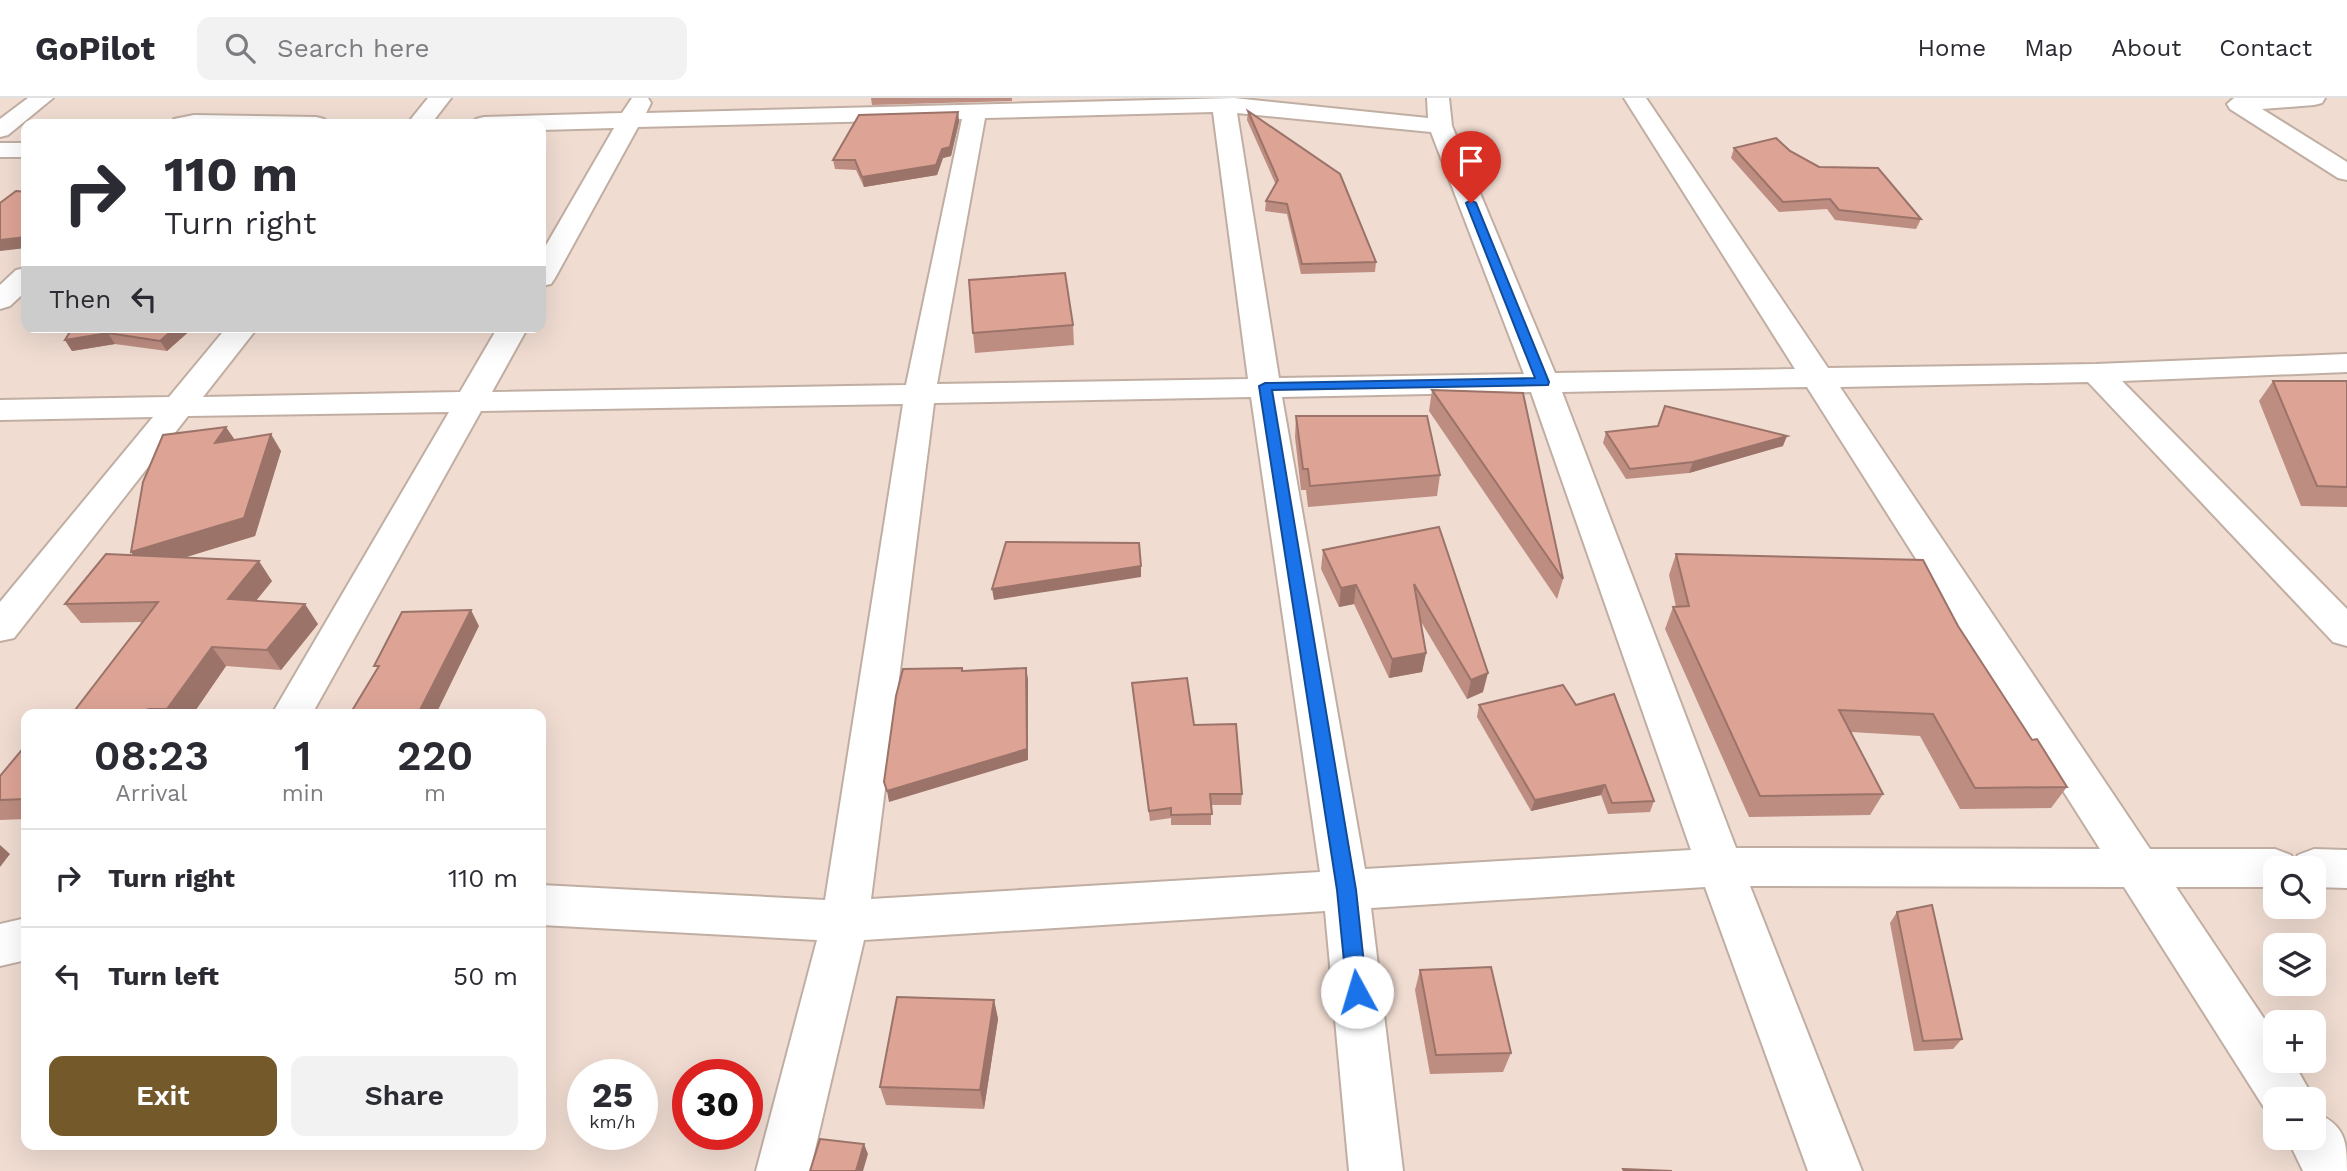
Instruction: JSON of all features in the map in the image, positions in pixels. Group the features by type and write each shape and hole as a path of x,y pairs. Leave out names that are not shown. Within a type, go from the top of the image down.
{"street":[{"path":"0,130 42,98"},
{"path":"194,119 222,98"},
{"path":"423,119 440,98"},
{"path":"1635,98 1820,377 2280,1087"},
{"path":"2314,98 2238,104 2347,173"},
{"path":"1223,102 1265,386 1346,890 1376,1171"},
{"path":"535,119 636,109 839,107 975,110 1223,102 1439,112 1543,382 1720,867 1836,1171"},
{"path":"546,269 636,109"},
{"path":"783,1171 845,921 920,393 975,110"},
{"path":"0,150 21,150"},
{"path":"0,300 21,281"},
{"path":"0,628 238,333"},
{"path":"295,709 510,333"},
{"path":"0,410 2096,373 2347,363"},
{"path":"2096,373 2347,632"},
{"path":"546,905 845,921 1720,867 2263,868"},
{"path":"2326,869 2347,869"},
{"path":"0,945 21,940"},
{"path":"2321,1150 2334,1171"}],"building":[{"path":"1248,111 1340,174 1376,262 1302,264 1287,204 1266,201 1278,180"},
{"path":"958,112 950,147 942,149 936,165 862,177 855,160 833,160 859,115"},
{"path":"1776,138 1790,151 1819,167 1878,168 1921,219 1839,210 1830,199 1783,202 1734,148"},
{"path":"16,191 21,192 21,238 0,240 0,203"},
{"path":"1065,273 1073,325 973,333 969,280"},
{"path":"69,333 108,333 65,340"},
{"path":"108,333 169,333 160,341"},
{"path":"2273,381 2347,381 2347,487 2317,486"},
{"path":"1432,390 1523,393 1563,579"},
{"path":"1665,406 1787,436 1693,462 1630,469 1606,432 1658,426"},
{"path":"1296,416 1427,416 1440,475 1310,486 1308,469 1303,469"},
{"path":"226,427 215,443 271,434 244,518 131,552 143,482 163,435"},
{"path":"1439,527 1488,673 1471,680 1414,584 1426,653 1392,659 1356,585 1341,588 1323,550"},
{"path":"1006,542 1139,543 1141,566 992,589"},
{"path":"106,554 259,561 228,599 305,604 267,650 212,647 167,709 76,709 158,602 65,604"},
{"path":"1676,554 1923,560 1958,626 2032,740 2037,739 2067,787 1975,788 1933,714 1839,710 1883,794 1760,796 1673,607 1689,606"},
{"path":"471,610 421,709 353,709 379,666 374,666 402,612"},
{"path":"962,668 962,671 1026,668 1027,749 887,791 884,782 896,696 903,669"},
{"path":"1187,678 1194,725 1236,724 1242,794 1210,794 1212,814 1171,815 1171,808 1149,811 1132,683"},
{"path":"1563,685 1576,705 1614,694 1654,801 1612,803 1605,785 1535,800 1479,705"},
{"path":"21,751 21,799 0,800 0,776"},
{"path":"1932,905 1962,1039 1923,1041 1897,912"},
{"path":"1491,967 1511,1053 1436,1055 1420,970"},
{"path":"897,997 994,1000 980,1090 880,1087"},
{"path":"820,1139 864,1144 856,1171 810,1171"},
{"path":"1623,1169 1672,1171 1624,1171"}],"route":[{"path":"1357,992 1346,890 1265,386 1543,382 1471,203"}]}
